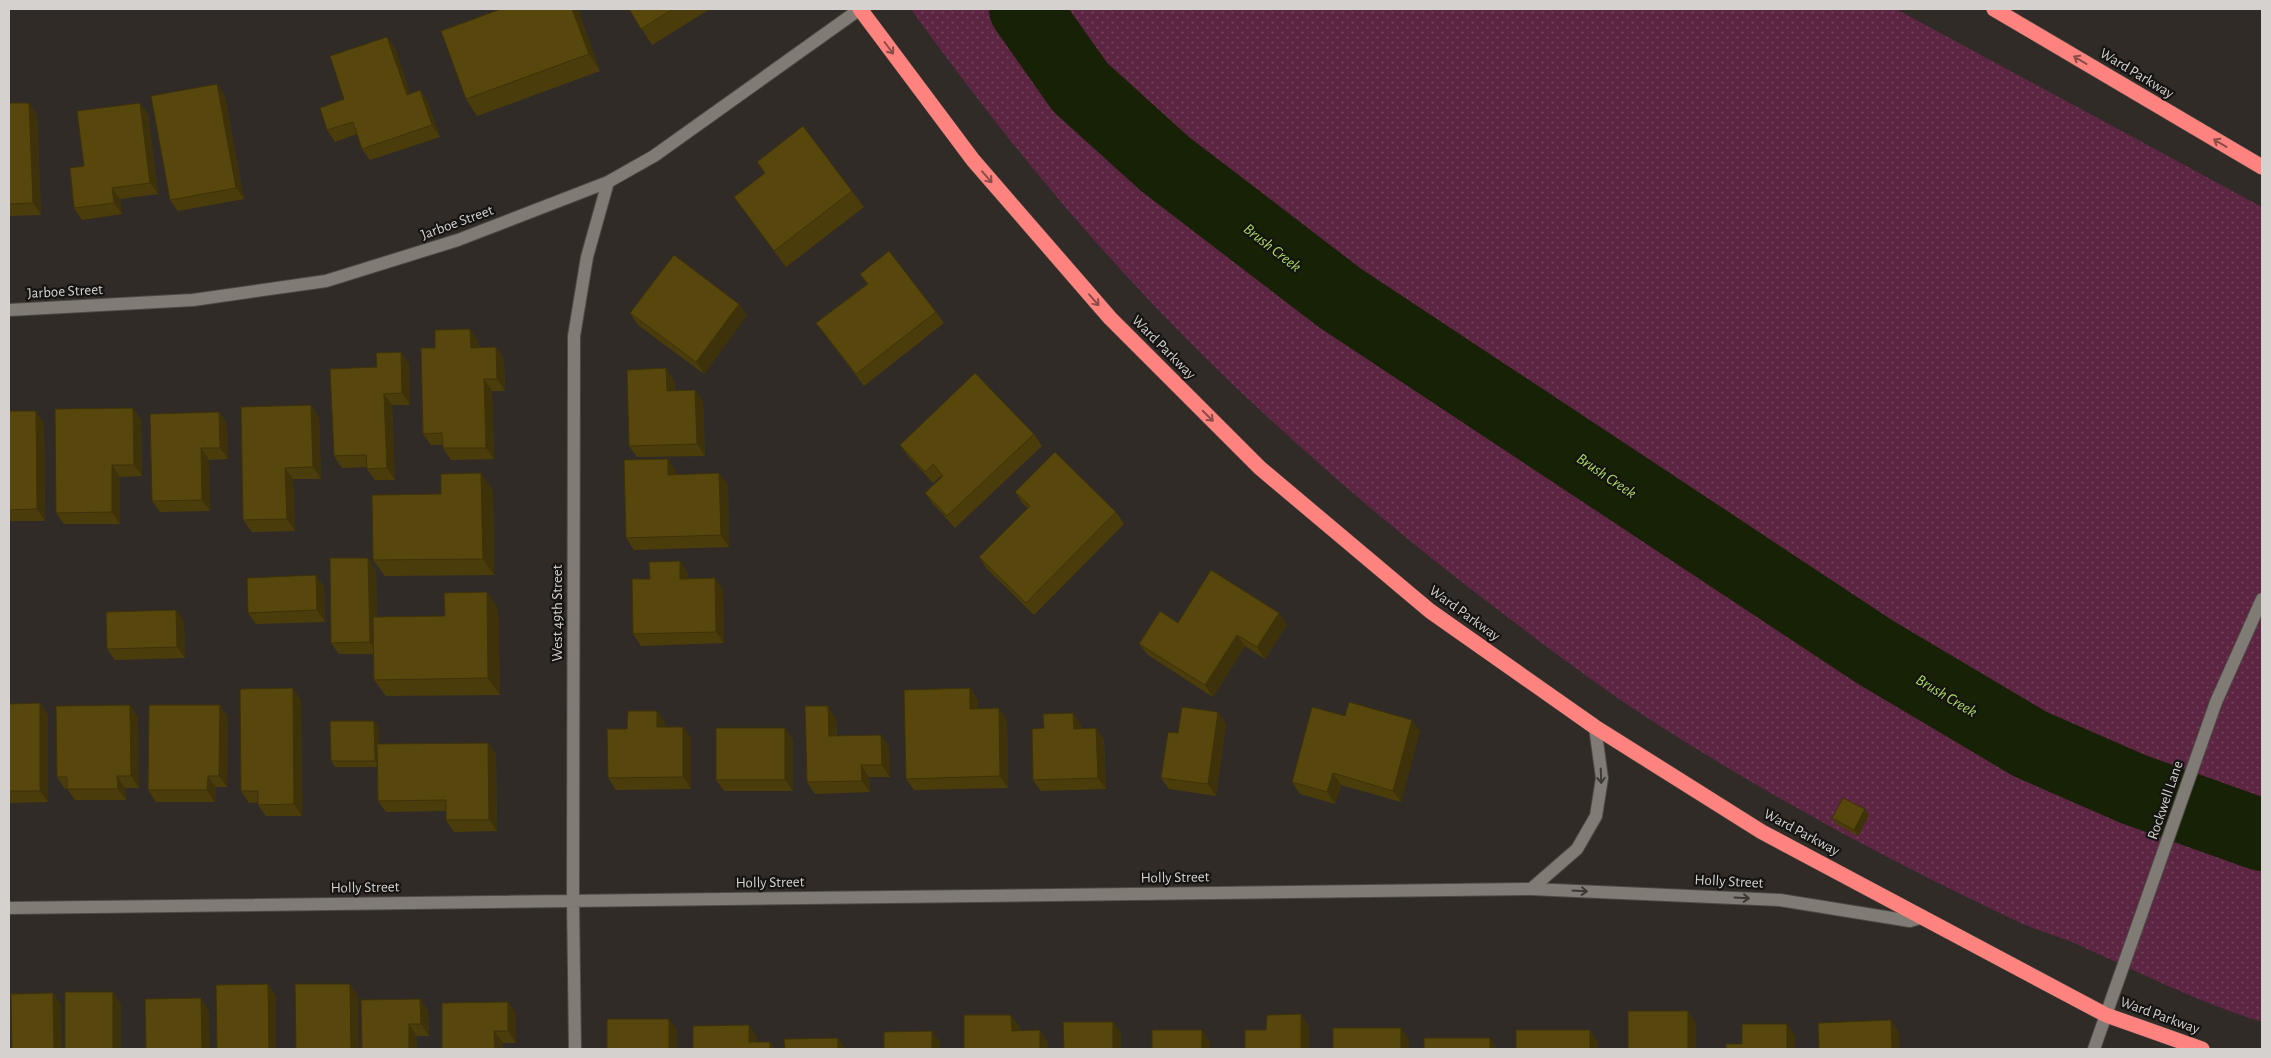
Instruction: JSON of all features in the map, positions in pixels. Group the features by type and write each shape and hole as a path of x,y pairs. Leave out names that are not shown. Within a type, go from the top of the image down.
{"highway":[{"name":"Ward Parkway","path":"860,9 973,160 1103,311 1260,468 1430,611 1595,727 1762,832 2106,1015 2202,1049"},
{"name":"Ward Parkway","path":"1994,9 2262,167"}],"street":[{"name":"Jarboe Street","path":"9,310 193,300 326,281 458,240 608,182 654,156 860,9"},
{"name":"West 49th Street","path":"574,1049 572,901 574,336 587,257 608,182"},
{"name":"Rockwell Lane","path":"2094,1049 2216,702 2262,599"},
{"path":"1532,889 1577,849 1596,816 1602,778 1595,727"},
{"name":"Holly Street","path":"9,908 1532,889 1780,900 1910,921 1923,917"}],"shaded area":[{"path":"911,9 1896,9 2262,207 2262,1022 2213,1005 2072,942 2023,924 1930,879 1838,831 1748,780 1660,726 1582,673 1462,582 1374,511 1290,438 1208,361 1100,247 1034,170"}],"building":[{"path":"501,9 572,9 589,54 466,99 441,31"},
{"path":"629,9 673,9 641,29"},
{"path":"387,37 407,95 420,90 432,125 362,149 353,122 327,130 320,108 344,99 330,56"},
{"path":"217,84 236,188 170,200 151,96"},
{"path":"9,103 29,103 33,203 9,204"},
{"path":"140,103 150,183 112,188 114,203 74,208 70,168 84,166 77,111"},
{"path":"803,126 852,191 774,251 734,197 765,173 757,162"},
{"path":"889,251 936,312 856,374 816,323 868,284 860,274"},
{"path":"674,255 739,304 696,362 630,313"},
{"path":"470,329 471,348 496,347 497,379 484,379 486,448 443,448 442,433 423,434 421,348 435,348 435,330"},
{"path":"401,352 402,393 384,394 387,468 367,469 366,455 334,456 330,369 377,367 376,353"},
{"path":"666,368 667,391 695,390 697,444 629,446 627,370"},
{"path":"975,373 1034,434 947,516 925,493 943,476 933,464 925,472 900,445"},
{"path":"311,405 313,467 285,468 287,519 243,520 241,407"},
{"path":"133,408 134,465 112,465 112,512 56,513 55,409"},
{"path":"9,411 36,411 37,509 9,510"},
{"path":"219,412 220,448 201,448 202,500 152,501 150,414"},
{"path":"1055,452 1116,512 1026,603 979,557 1030,506 1015,492"},
{"path":"668,459 668,475 719,473 721,535 626,538 624,460"},
{"path":"481,473 483,559 373,560 372,495 441,494 441,474"},
{"path":"330,558 368,558 370,642 331,643"},
{"path":"680,561 680,579 715,578 716,632 633,634 632,579 650,579 649,562"},
{"path":"1211,570 1279,613 1257,647 1237,635 1205,685 1139,644 1160,611 1178,623"},
{"path":"316,575 317,610 248,613 247,578"},
{"path":"487,592 488,678 374,680 373,617 445,616 444,593"},
{"path":"176,610 177,647 107,649 106,612"},
{"path":"293,688 294,804 258,805 258,791 241,791 240,689"},
{"path":"970,688 970,709 999,708 1000,776 906,779 904,690"},
{"path":"1349,702 1412,720 1393,791 1333,773 1327,792 1292,782 1312,707 1345,716"},
{"path":"40,703 40,791 9,791 9,704"},
{"path":"130,705 131,776 117,776 118,789 67,789 67,777 57,777 56,706"},
{"path":"149,705 220,705 219,776 208,776 207,790 148,790"},
{"path":"805,706 828,706 829,736 881,735 882,765 861,765 862,781 807,782"},
{"path":"1182,707 1218,712 1208,784 1161,778 1168,732 1178,733"},
{"path":"628,711 657,711 657,727 683,727 683,777 608,778 607,729 627,729"},
{"path":"1073,713 1074,729 1096,728 1098,778 1033,780 1032,729 1044,728 1043,714"},
{"path":"330,721 374,721 375,761 331,761"},
{"path":"716,728 785,728 785,780 716,780"},
{"path":"488,743 489,820 446,820 446,800 378,801 377,744"},
{"path":"1843,798 1865,809 1854,830 1832,818"},
{"path":"268,984 269,1049 217,1049 216,985"},
{"path":"295,984 350,984 351,1049 296,1049"},
{"path":"65,992 113,992 113,1049 65,1049"},
{"path":"53,993 54,1049 12,1049 11,994"},
{"path":"201,998 202,1049 146,1049 145,999"},
{"path":"420,999 421,1024 409,1024 409,1049 362,1049 361,1000"},
{"path":"508,1002 508,1031 494,1031 495,1049 442,1049 442,1003"},
{"path":"1628,1011 1688,1011 1688,1049 1628,1049"},
{"path":"1301,1014 1301,1049 1245,1049 1245,1030 1266,1030 1267,1015"},
{"path":"964,1015 1011,1015 1012,1031 1040,1030 1040,1049 964,1049"},
{"path":"607,1019 669,1019 669,1049 607,1049"},
{"path":"1891,1020 1892,1049 1819,1049 1818,1023"},
{"path":"1063,1022 1113,1022 1113,1049 1064,1049"},
{"path":"1742,1024 1787,1024 1787,1049 1726,1049 1726,1044 1742,1044"},
{"path":"749,1025 749,1042 770,1042 770,1049 693,1049 693,1026"},
{"path":"1333,1028 1401,1028 1401,1049 1333,1049"},
{"path":"1152,1030 1202,1030 1202,1049 1152,1049"},
{"path":"1516,1030 1590,1030 1590,1049 1516,1049"},
{"path":"932,1031 932,1049 884,1049 884,1032"},
{"path":"838,1038 838,1049 785,1049 784,1039"},
{"path":"1424,1038 1490,1038 1490,1049 1424,1049"}],"waterway":[{"name":"Brush Creek","path":"1025,9 1080,87 1165,164 1340,298 1875,652 2030,744 2133,789 2262,835"}]}
